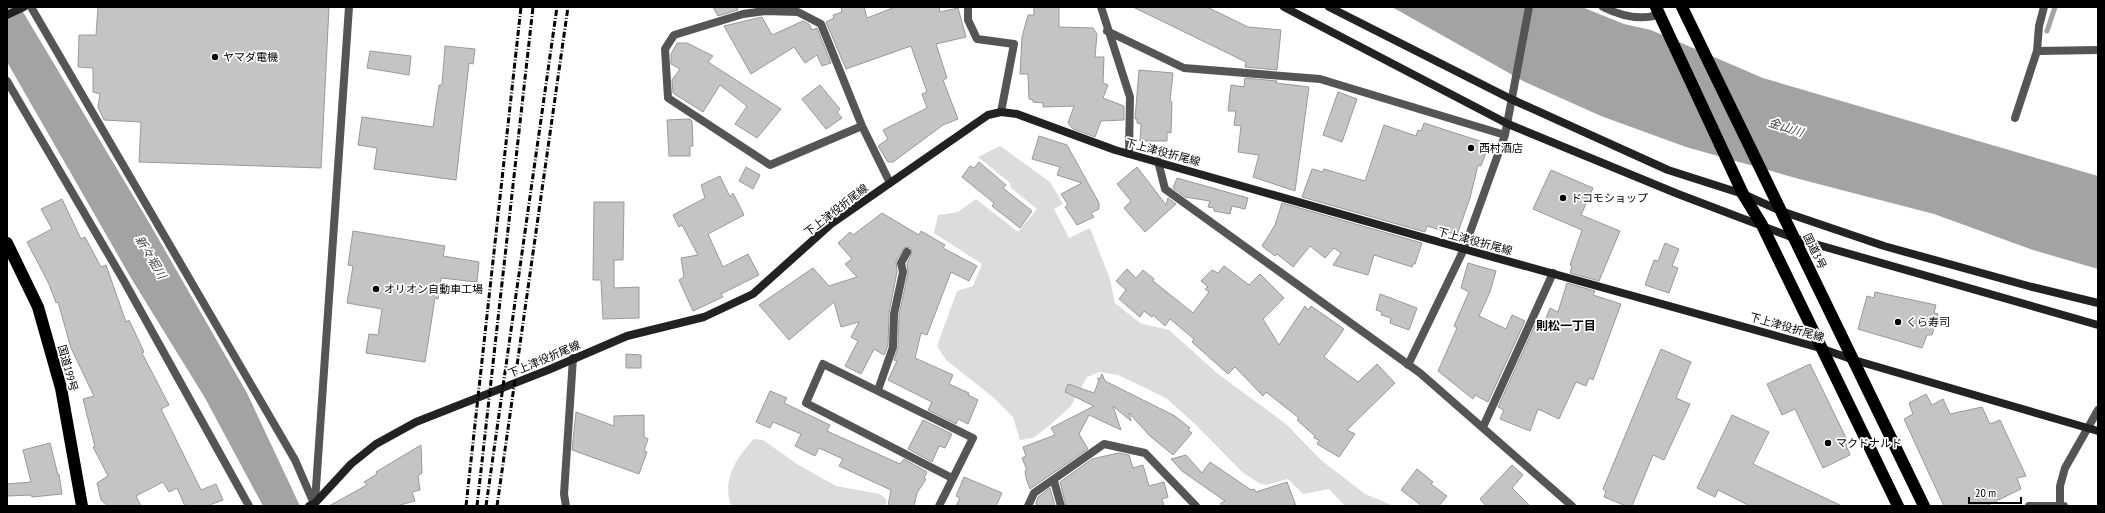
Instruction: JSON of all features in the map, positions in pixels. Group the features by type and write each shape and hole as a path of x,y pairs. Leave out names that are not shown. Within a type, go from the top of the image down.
{"highway":[{"name":"国道3号","path":"1682,7 1924,506"},
{"path":"1660,14 1743,194 1762,225 1820,348 1898,506"},
{"name":"国道199号","path":"7,243 38,307 61,388 82,506"}],"main road":[{"path":"7,15 24,7"},
{"path":"1284,7 1508,124 1678,194 1794,238 2098,326"},
{"path":"1329,7 1511,100 1668,170 1743,194 1781,211 1884,246 2032,287 2098,303"},
{"name":"下上津役折尾線","path":"313,505 351,464 376,444 416,422 548,370 627,336 666,325 704,317 754,294 831,224 988,115 1001,112 1017,114 1129,154 1158,161 1464,250 1553,273 1820,348 1854,360 2098,431"}],"street":[{"path":"30,7 295,460 313,505"},
{"path":"313,505 349,7"},
{"path":"968,7 968,20 977,39 1014,44 1001,112"},
{"path":"1101,7 1107,31 1130,97 1129,154"},
{"path":"1408,365 1464,250 1505,136 1529,7"},
{"path":"1603,7 1630,17 1649,18 1660,14"},
{"path":"2015,118 2037,51 2039,26 2044,7"},
{"path":"862,126 770,165 668,98 665,49 674,34 742,11 787,10 798,12 821,24 862,126 890,183"},
{"path":"1107,31 1184,68 1320,79 1505,136"},
{"path":"2037,51 2098,50"},
{"path":"7,81 124,281 249,506"},
{"path":"1158,161 1165,189 1408,365 1483,426 1572,506"},
{"path":"878,390 893,347 894,314 903,272 901,263 907,252"},
{"path":"1483,426 1553,273"},
{"path":"566,506 565,486 573,358"},
{"path":"938,506 973,438 823,364 806,403 952,478"},
{"path":"2029,506 2062,505 2060,486 2065,468 2086,428 2098,410"},
{"path":"1028,506 1034,493 1054,481 1104,444 1145,453 1196,506"},
{"path":"1054,481 1061,506"}],"shaded area":[{"path":"1000,146 1050,182 1063,204 1054,209 1069,238 1090,228 1110,279 1115,303 1140,323 1169,330 1217,373 1286,424 1321,460 1365,494 1394,506 1345,506 1329,489 1303,494 1288,479 1266,485 1259,483 1242,472 1196,425 1166,398 1118,375 1100,372 1087,377 1071,406 1033,438 1020,440 1013,417 994,398 946,360 937,346 957,291 973,286 982,264 934,233 938,215 958,212 976,199 1018,232 1037,209 1011,188 1010,183 978,157"},
{"path":"754,439 763,440 797,464 836,486 880,494 887,500 885,506 731,506 728,487 732,470 736,461"}],"water":[{"name":"新々堀川","path":"7,7 20,7 147,219 247,393 300,506 263,506 205,398 131,278 7,62"},
{"name":"金山川","path":"1392,7 1582,7 1624,24 1651,30 1763,78 2098,176 2098,269 2033,250 1934,214 1799,179 1686,147 1601,116 1525,82"}],"building":[{"path":"98,7 329,7 321,168 139,162 141,122 104,120 98,107 100,94 93,92 93,68 78,67 79,35 96,35"},
{"path":"713,7 737,7 738,10 718,16"},
{"path":"841,7 864,7 867,18 895,7 939,7 940,12 958,8 966,37 936,44 947,78 943,80 958,119 943,125 893,162 888,162 878,146 888,139 883,130 927,108 922,94 927,92 911,46 846,69 826,22 834,18 833,15 842,12"},
{"path":"1034,7 1059,7 1059,27 1093,28 1097,34 1095,57 1104,57 1103,83 1108,85 1103,98 1124,106 1124,120 1101,121 1095,137 1073,129 1068,123 1074,106 1043,107 1043,103 1033,102 1033,100 1029,99 1028,74 1020,74 1022,37 1028,15 1034,15"},
{"path":"1133,7 1207,7 1248,27 1281,30 1277,70 1245,67 1246,62"},
{"path":"762,17 772,35 803,21 809,24 812,30 817,28 831,63 822,66 817,55 805,63 794,47 751,74 724,26"},
{"path":"677,43 687,43 713,56 708,62 781,109 757,138 735,124 747,106 720,85 703,112 673,93 672,80 680,69 671,64 671,54"},
{"path":"445,46 475,49 473,64 469,63 456,180 374,169 377,148 358,145 362,117 433,127 439,85 442,85"},
{"path":"370,51 411,56 409,75 367,68"},
{"path":"1139,70 1173,73 1170,101 1172,102 1171,133 1167,132 1167,141 1140,141 1141,124 1137,123 1137,119 1135,119"},
{"path":"1245,78 1277,81 1276,83 1309,87 1295,191 1253,177 1259,155 1238,152 1241,126 1234,125 1236,111 1228,111 1231,85 1244,87"},
{"path":"820,85 840,109 837,112 842,118 826,129 802,99"},
{"path":"1338,92 1357,99 1342,142 1323,135"},
{"path":"690,119 692,121 693,146 690,146 690,156 669,156 667,120"},
{"path":"1424,123 1489,144 1481,166 1478,165 1470,198 1457,235 1427,226 1425,232 1302,197 1312,169 1323,172 1324,169 1365,181 1384,125 1416,136 1418,130 1421,131"},
{"path":"1039,136 1067,145 1099,203 1099,209 1091,213 1094,217 1077,225 1065,207 1068,205 1061,194 1082,183 1057,175 1060,167 1032,159"},
{"path":"979,162 1006,185 1003,188 1032,211 1020,228 992,206 994,203 962,177 970,166 974,168"},
{"path":"746,167 760,175 753,189 739,181"},
{"path":"1137,167 1166,205 1168,198 1176,204 1145,232 1124,208 1131,201 1117,184"},
{"path":"1551,170 1593,188 1581,215 1620,231 1599,281 1570,273 1572,266 1570,265 1582,230 1533,209"},
{"path":"720,176 730,197 733,193 744,215 708,234 723,267 748,254 759,275 721,294 723,297 693,311 679,280 684,277 681,258 698,255 682,225 679,227 673,215 705,198 701,185"},
{"path":"1177,178 1248,198 1245,209 1232,206 1230,214 1214,211 1214,208 1208,207 1210,201 1185,197 1173,188"},
{"path":"62,199 81,239 85,237 101,267 106,265 126,322 129,320 144,352 142,353 169,405 161,409 201,490 216,484 223,500 207,506 185,506 177,488 169,492 163,482 136,496 141,506 108,506 101,500 97,483 108,476 93,447 95,447 83,399 94,396 71,348 58,302 56,303 49,284 27,242 52,229 41,209"},
{"path":"594,202 624,202 623,260 614,260 614,288 639,287 639,318 603,319 601,280 593,280"},
{"path":"1282,203 1422,243 1415,264 1413,264 1412,267 1374,255 1368,275 1333,265 1341,253 1334,248 1325,258 1310,246 1293,267 1277,254 1275,256 1262,246 1275,225"},
{"path":"882,213 919,235 921,231 945,245 943,248 977,266 969,281 951,272 927,335 921,333 915,358 953,375 949,384 969,393 968,395 978,400 968,424 958,419 956,424 928,410 932,402 888,380 897,361 894,360 898,347 899,315 908,273 907,264 912,252 910,247 904,248 896,261 897,272 889,313 888,346 884,355 874,349 861,374 845,366 858,341 851,337 859,322 841,327 834,302 789,340 759,305 813,268 829,286 857,277 845,264 852,259 838,243 850,232 853,235"},
{"path":"353,231 445,246 443,256 479,262 477,282 441,278 438,299 435,298 425,362 366,353 369,334 378,335 382,309 347,303 353,266 348,265"},
{"path":"1665,243 1679,249 1672,266 1678,268 1669,293 1645,285 1654,260 1658,261"},
{"path":"1468,263 1496,271 1490,292 1479,316 1506,329 1512,315 1525,321 1488,402 1475,395 1473,399 1438,371 1457,328 1454,326 1469,292 1461,288"},
{"path":"1224,266 1249,285 1260,274 1284,298 1263,319 1279,345 1305,306 1308,310 1311,306 1344,329 1324,357 1358,382 1377,364 1395,383 1347,430 1355,434 1339,457 1317,444 1319,440 1314,438 1315,436 1297,420 1299,418 1266,392 1263,396 1235,367 1228,374 1192,342 1194,339 1170,319 1165,326 1153,315 1152,317 1144,311 1140,317 1119,299 1126,290 1116,281 1127,269 1136,278 1143,270 1154,279 1153,281 1193,313 1209,292 1205,289 1208,287 1201,281 1212,270 1218,273"},
{"path":"1567,283 1595,291 1593,295 1621,304 1593,380 1589,378 1586,386 1576,382 1559,419 1538,409 1530,431 1500,419 1504,410 1498,407 1535,325 1542,328 1550,308 1558,312"},
{"name":"くら寿司","path":"1875,292 1936,305 1934,313 1938,314 1932,335 1927,335 1922,348 1858,329 1867,296 1874,298"},
{"path":"1380,294 1417,308 1409,330 1390,323 1391,318 1381,315 1382,312 1376,310"},
{"path":"1661,349 1691,362 1676,398 1690,404 1664,460 1653,455 1632,506 1626,506 1604,497 1606,491 1603,489"},
{"path":"626,354 641,355 641,368 626,368"},
{"path":"1810,364 1849,444 1846,445 1850,455 1823,468 1795,409 1782,415 1767,384"},
{"path":"1102,374 1105,381 1175,416 1190,428 1188,430 1192,433 1173,455 1150,436 1129,413 1131,421 1113,406 1121,430 1089,415 1079,434 1088,449 1030,489 1026,478 1025,471 1027,470 1022,458 1026,456 1023,447 1055,435 1051,428 1094,406 1065,392 1068,384 1094,393 1099,380 1097,378 1100,379"},
{"path":"770,391 787,398 784,403 830,425 827,431 900,464 904,459 927,472 924,478 926,479 917,493 914,506 888,506 891,490 839,466 843,459 819,448 815,456 795,446 801,434 773,422 770,428 756,422"},
{"path":"1926,394 1932,405 1943,399 1950,414 1982,407 1990,424 2000,420 2026,476 2017,478 2021,489 1986,506 1944,506 1904,419 1913,414 1909,403"},
{"path":"576,412 614,426 614,416 644,415 644,437 648,439 644,451 647,452 639,474 572,450"},
{"path":"1732,415 1769,432 1753,464 1842,506 1750,506 1718,490 1715,497 1697,488"},
{"path":"923,420 952,434 945,448 939,446 932,462 908,449"},
{"path":"50,443 58,475 59,474 62,494 32,497 31,495 7,496 7,484 31,482 23,450"},
{"path":"421,445 422,473 418,476 420,490 412,492 415,501 396,506 329,506 367,485 364,482 377,474 376,472"},
{"path":"1118,453 1129,455 1133,468 1143,465 1149,486 1164,482 1168,497 1162,499 1164,506 1066,506 1060,482 1092,459"},
{"path":"1186,455 1202,473 1210,462 1251,490 1254,489 1256,492 1287,482 1296,506 1221,506 1221,503 1225,501 1182,471 1171,459"},
{"path":"1512,465 1523,475 1512,488 1530,506 1486,506 1480,499"},
{"path":"1417,469 1433,482 1431,484 1447,496 1439,506 1422,506 1401,490"},
{"path":"964,477 1002,493 996,506 956,506 960,498 956,496"},
{"path":"1050,488 1055,506 1037,506 1036,503 1038,497"}],"waterway":[{"path":"2047,31 2055,7"}],"railway":[{"path":"466,506 521,7"},
{"path":"477,506 533,7"},
{"path":"486,506 557,7"},
{"path":"497,506 568,7"}],"place":[{"name":"ヤマダ電機","path":"215,57"},
{"name":"西村酒店","path":"1471,148"},
{"name":"ドコモショップ","path":"1563,198"},
{"name":"オリオン自動車工場","path":"376,289"},
{"name":"くら寿司","path":"1898,322"},
{"name":"マクドナルド","path":"1828,443"}],"district":[{"name":"則松一丁目","path":"1566,325"}]}
